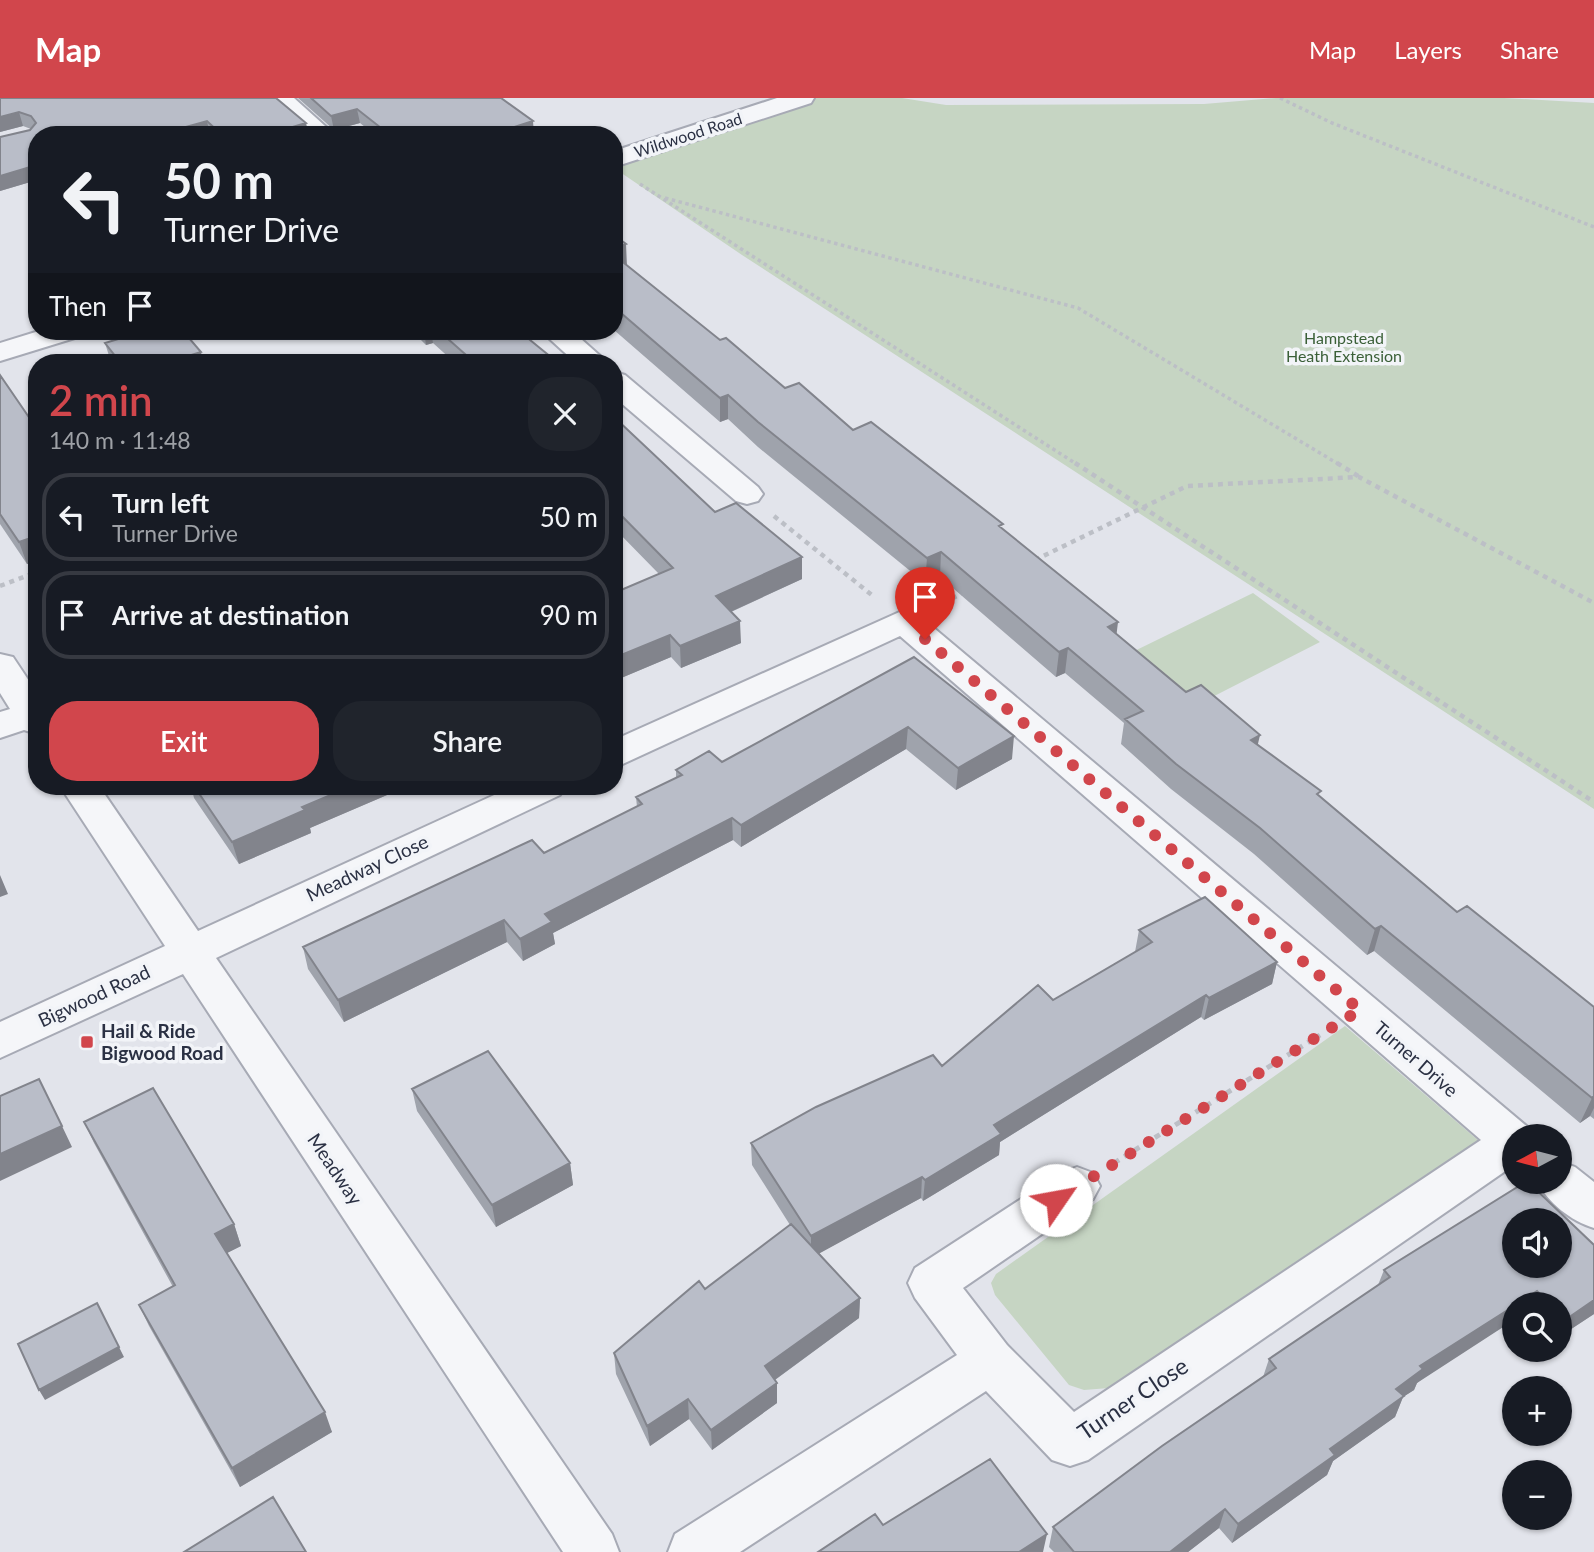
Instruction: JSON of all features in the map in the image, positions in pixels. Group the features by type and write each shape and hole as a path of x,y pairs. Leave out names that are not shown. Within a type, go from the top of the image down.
{"street":[{"path":"279,98 312,126"},
{"name":"Wildwood Road","path":"623,169 802,98"},
{"path":"0,352 39,340"},
{"path":"566,340 582,354"},
{"path":"623,389 747,494"},
{"path":"623,751 904,621"},
{"name":"Turner Drive","path":"904,621 1502,1133"},
{"path":"0,665 23,720"},
{"name":"Meadway","path":"85,795 593,1552"},
{"name":"Meadway Close","path":"188,951 527,795"},
{"name":"Bigwood Road","path":"0,1041 188,951"},
{"name":"Turner Close","path":"990,1361 1070,1443 1502,1149"},
{"path":"694,1552 990,1361 932,1283 1077,1186"},
{"path":"1572,1191 1594,1209"}],"path":[{"path":"1280,98 1332,122 1594,227"},
{"path":"623,170 659,196 1145,508 1594,802"},
{"path":"659,196 1078,308 1359,477 1594,603"},
{"path":"1024,565 1187,486 1359,477"},
{"path":"747,494 904,621 964,593"},
{"path":"0,586 28,575"},
{"path":"1077,1186 1360,1010"}],"green space":[{"name":"Hampstead Heath Extension","path":"802,98 902,98 946,105 1204,104 1276,98 1504,98 1594,103 1594,809 742,255 623,174 623,156"},
{"path":"1253,593 1320,642 1181,713 1114,661"},
{"path":"1345,1026 1479,1141 1109,1388 1084,1390 1069,1385 995,1295 991,1283 996,1274"}],"building":[{"path":"0,98 276,98 306,123 296,126 212,126 207,121 189,126 33,126 36,123 31,116 19,112 0,117"},
{"path":"311,98 501,98 533,121 517,126 379,126 357,109 331,116"},
{"path":"28,130 28,168 0,176 0,137"},
{"path":"623,262 720,340 726,338 785,388 799,383 853,430 871,422 1003,524 999,526 1118,622 1108,627 1186,692 1201,685 1260,735 1251,740 1321,791 1317,794 1457,912 1467,906 1594,1007 1594,1096 1592,1098 1381,926 1375,929 1260,828 1176,764 1125,719 1143,711 1068,648 1059,652 941,552 927,558 728,395 720,398 623,315"},
{"path":"115,340 191,340 201,352 114,354 105,343"},
{"path":"449,340 530,340 547,354 465,354"},
{"path":"0,375 28,416 28,539 19,542 0,514"},
{"path":"623,425 715,512 736,503 802,557 716,596 740,621 680,646 670,635 623,654 623,589 673,568 623,517"},
{"path":"914,657 1014,736 958,768 908,727 741,825 732,818 545,914 552,922 520,939 504,920 338,1000 303,947 532,840 544,853 642,804 636,797 682,775 676,770 709,751 722,762"},
{"path":"200,795 331,795 302,807 305,810 232,842"},
{"path":"1205,897 1277,962 1209,998 1206,995 994,1125 1001,1134 925,1180 922,1177 811,1236 751,1143 816,1107 933,1055 942,1066 1038,985 1053,1000 1152,942 1139,930"},
{"path":"488,1051 570,1163 492,1205 412,1089"},
{"path":"39,1079 62,1126 0,1154 0,1096"},
{"path":"153,1088 234,1224 215,1234 325,1412 232,1468 139,1305 175,1285 84,1122"},
{"path":"1506,1194 1541,1194 1555,1208 1502,1208 1502,1278 1572,1278 1572,1224 1594,1245 1594,1300 1572,1315 1572,1292 1502,1292 1502,1314 1420,1366 1423,1369 1396,1389 1404,1396 1330,1449 1335,1455 1238,1524 1225,1509 1170,1552 1074,1552 1053,1527 1162,1446 1276,1368 1269,1359 1390,1277 1384,1270"},
{"path":"791,1224 860,1298 765,1366 777,1383 711,1430 688,1399 647,1426 614,1353 699,1281 705,1289"},
{"path":"97,1303 119,1347 39,1390 18,1344"},
{"path":"990,1459 1047,1534 1019,1552 818,1552 875,1514 883,1525"},
{"path":"273,1497 306,1552 184,1552"}],"place":[{"name":"Hail & Ride Bigwood Road","path":"87,1042"}],"route":[{"path":"925,639 1360,1010 1056,1200"}]}
